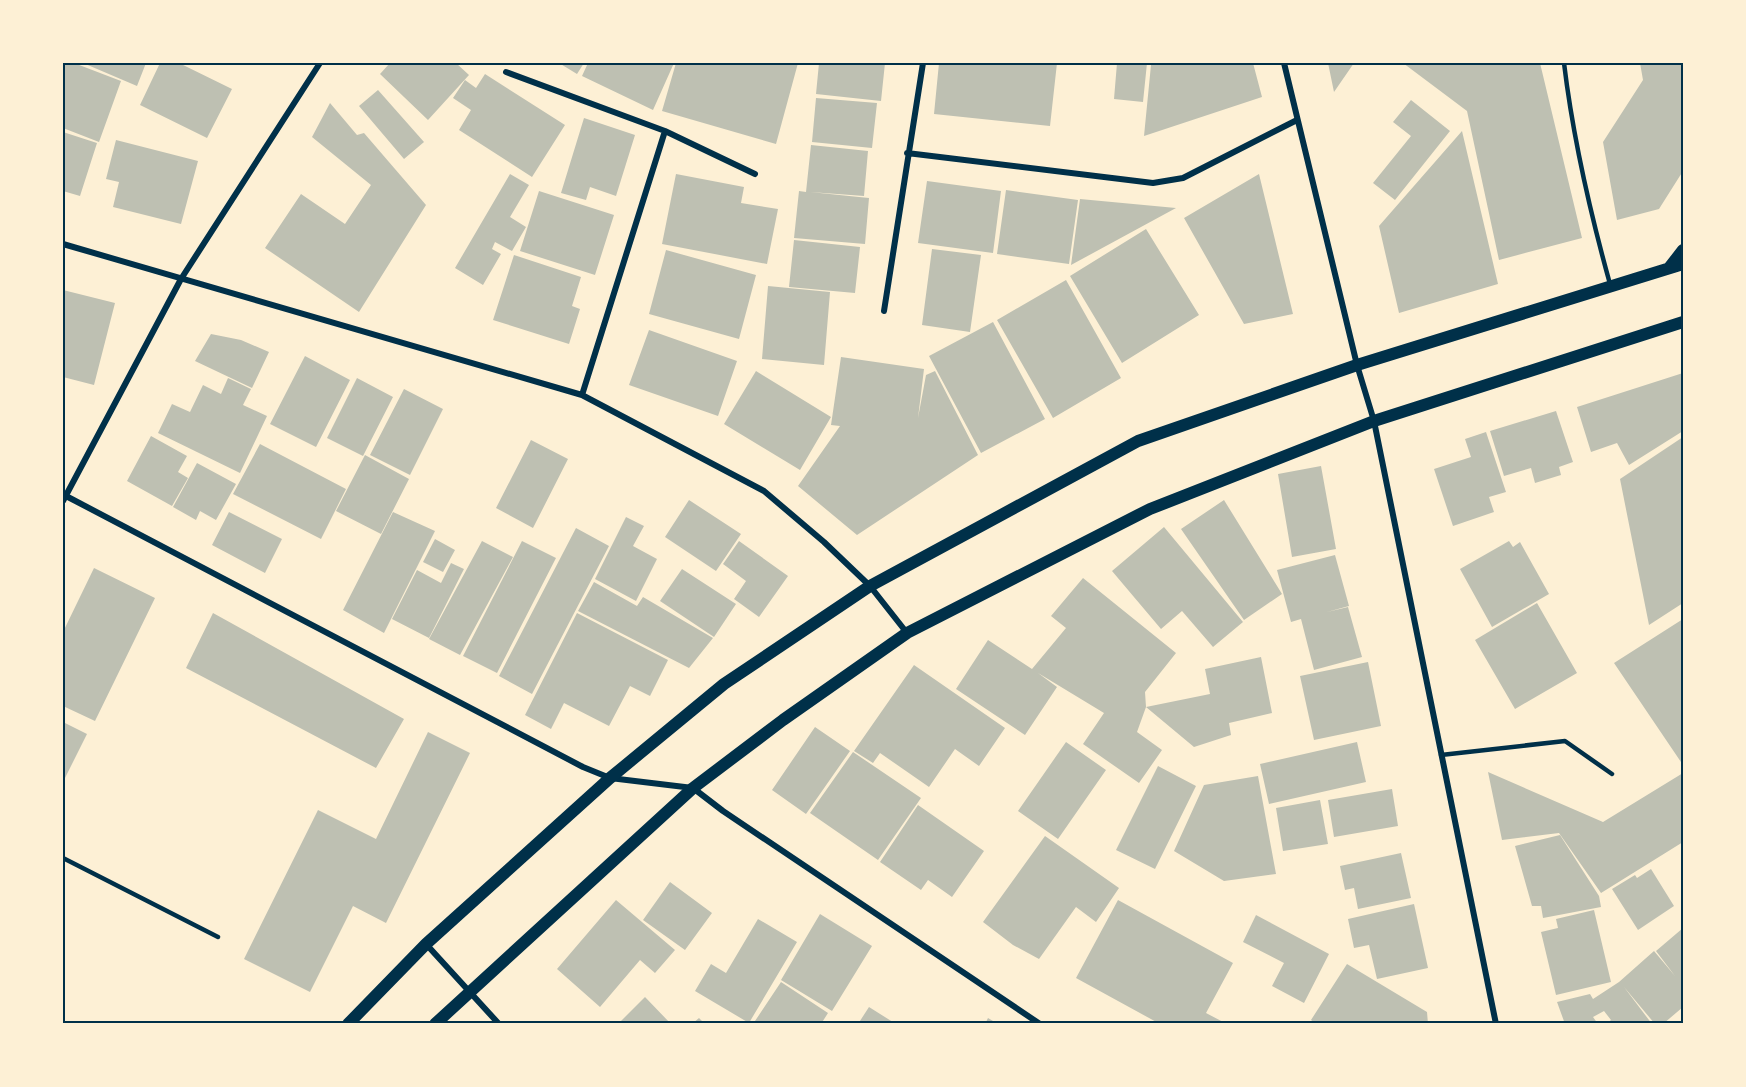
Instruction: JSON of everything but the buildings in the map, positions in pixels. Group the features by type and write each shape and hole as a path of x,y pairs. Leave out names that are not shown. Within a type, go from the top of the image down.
{"main road":[{"path":"1667,270 1683,250"},
{"path":"348,1024 426,944 610,778 724,684 870,586 1138,441 1357,365 1683,264"},
{"path":"435,1024 693,788 783,720 907,633 1150,510 1374,421 1683,322"},
{"path":"1667,328 1683,329"}],"street":[{"path":"320,63 181,279 64,498 610,778 693,788 723,811 1040,1024"},
{"path":"884,311 907,153 923,63"},
{"path":"1284,63 1357,365 1374,421 1496,1024"},
{"path":"506,72 666,130 755,174"},
{"path":"907,153 1153,183 1183,178 1297,120"},
{"path":"582,395 666,130"},
{"path":"63,244 582,395 764,491 824,542 870,586 907,633"},
{"path":"426,944 499,1024"}],"lane":[{"path":"1564,63 1569,100 1596,232 1611,287"},
{"path":"1442,755 1565,741 1612,774"},
{"path":"63,858 218,937"}]}
